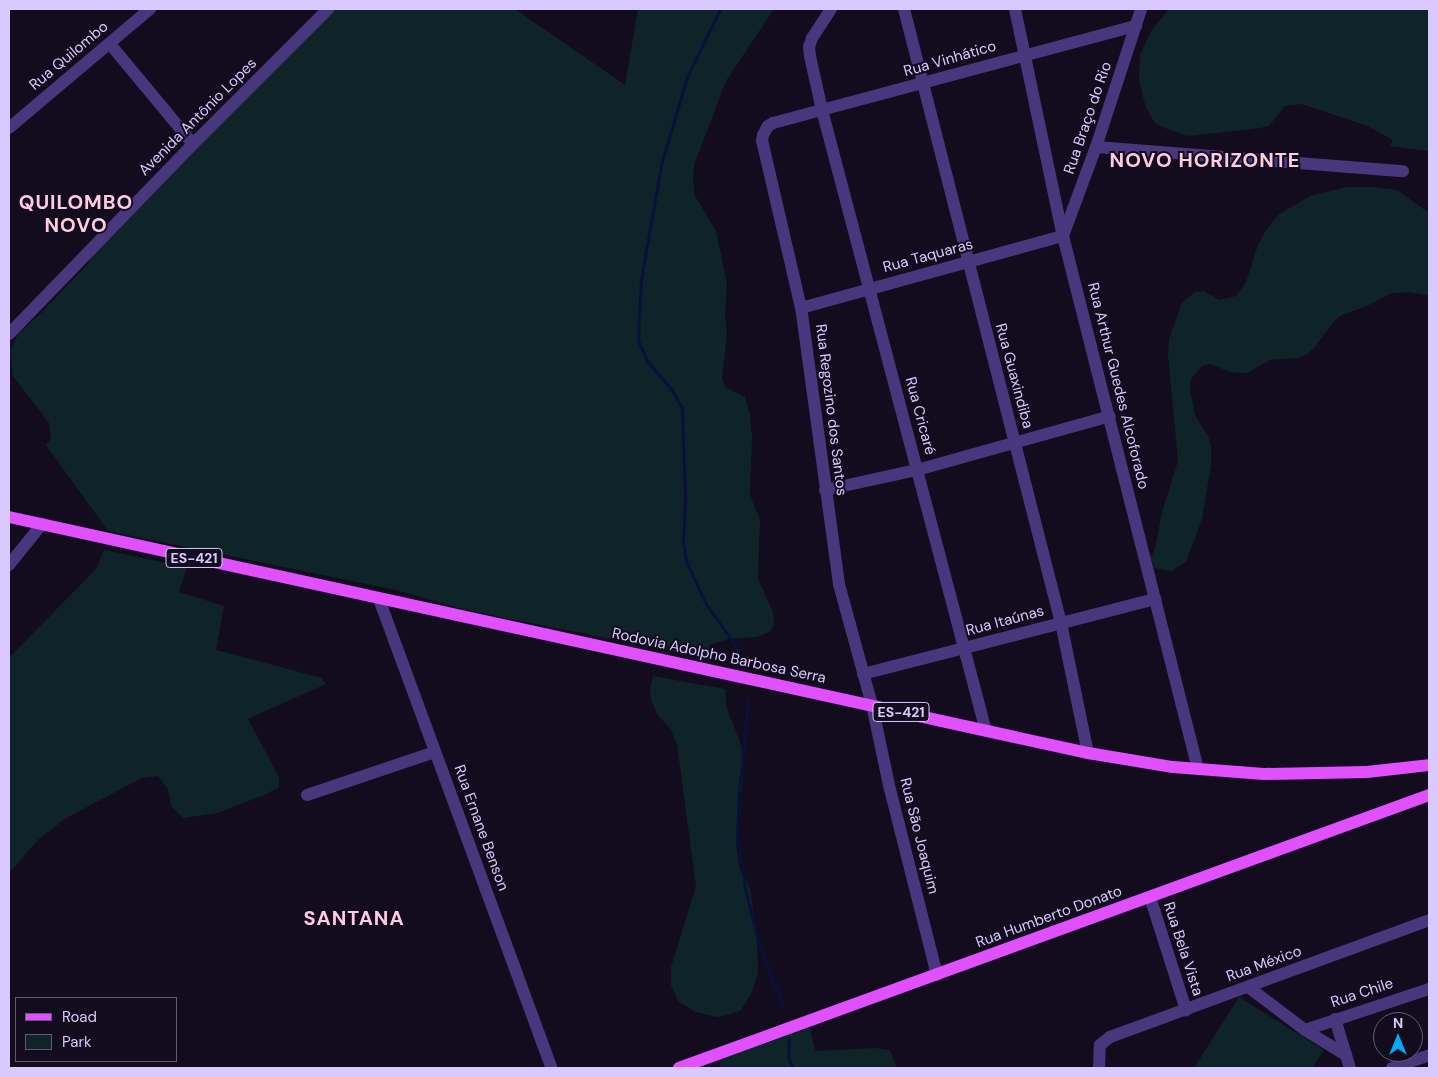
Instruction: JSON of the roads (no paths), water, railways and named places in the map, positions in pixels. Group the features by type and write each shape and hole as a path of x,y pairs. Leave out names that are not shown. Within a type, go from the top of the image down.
{"main road":[{"name":"Rodovia Adolpho Barbosa Serra","path":"9,517 1088,753 1198,769 1264,774 1367,772 1429,765"},
{"name":"Rua Humberto Donato","path":"679,1068 1429,795"}],"street":[{"name":"Rua Quilombo","path":"9,128 150,9"},
{"name":"Avenida Antônio Lopes","path":"9,334 192,144 328,9"},
{"name":"Rua Cricaré","path":"831,9 816,29 809,47 822,110 986,731"},
{"name":"Rua Guaxindiba","path":"904,9 967,262 1061,623 1088,753"},
{"name":"Rua Arthur Guedes Alcoforado","path":"1015,9 1063,236 1198,769"},
{"name":"Rua Braço do Rio","path":"1063,236 1096,147 1141,9"},
{"name":"Rua Vinhático","path":"773,123 1136,26"},
{"path":"110,44 192,144"},
{"name":"Rua Regozino dos Santos","path":"773,123 765,130 762,141 802,308 839,584 872,705"},
{"path":"1096,147 1403,171"},
{"name":"Rua Taquaras","path":"802,308 1063,236"},
{"path":"825,490 917,470 1110,416"},
{"path":"9,566 42,524"},
{"name":"Rua Ernane Benson","path":"379,599 552,1068"},
{"name":"Rua Itaúnas","path":"863,674 1156,599"},
{"name":"Rua São Joaquim","path":"872,705 889,785 938,975"},
{"path":"307,794 435,752"},
{"name":"Rua Bela Vista","path":"1150,897 1186,1010"},
{"name":"Rua México","path":"1099,1068 1098,1051 1100,1045 1110,1037 1429,920"},
{"path":"1248,987 1305,1030 1346,1056"},
{"name":"Rua Chile","path":"1305,1030 1429,989"},
{"path":"1335,1019 1350,1068"},
{"path":"1392,1068 1429,1055"}],"waterway":[{"path":"720,9 687,77 661,165 641,280 638,340 647,361 672,390 682,408 685,498 683,542 686,561 706,604 737,648 742,667"},
{"path":"748,700 737,835 745,888 758,941 783,1007"},
{"path":"789,1038 788,1056 792,1068"}],"district":[{"name":"NOVO HORIZONTE","path":"1205,160"},
{"name":"QUILOMBO NOVO","path":"76,214"},
{"name":"SANTANA","path":"354,918"}]}
